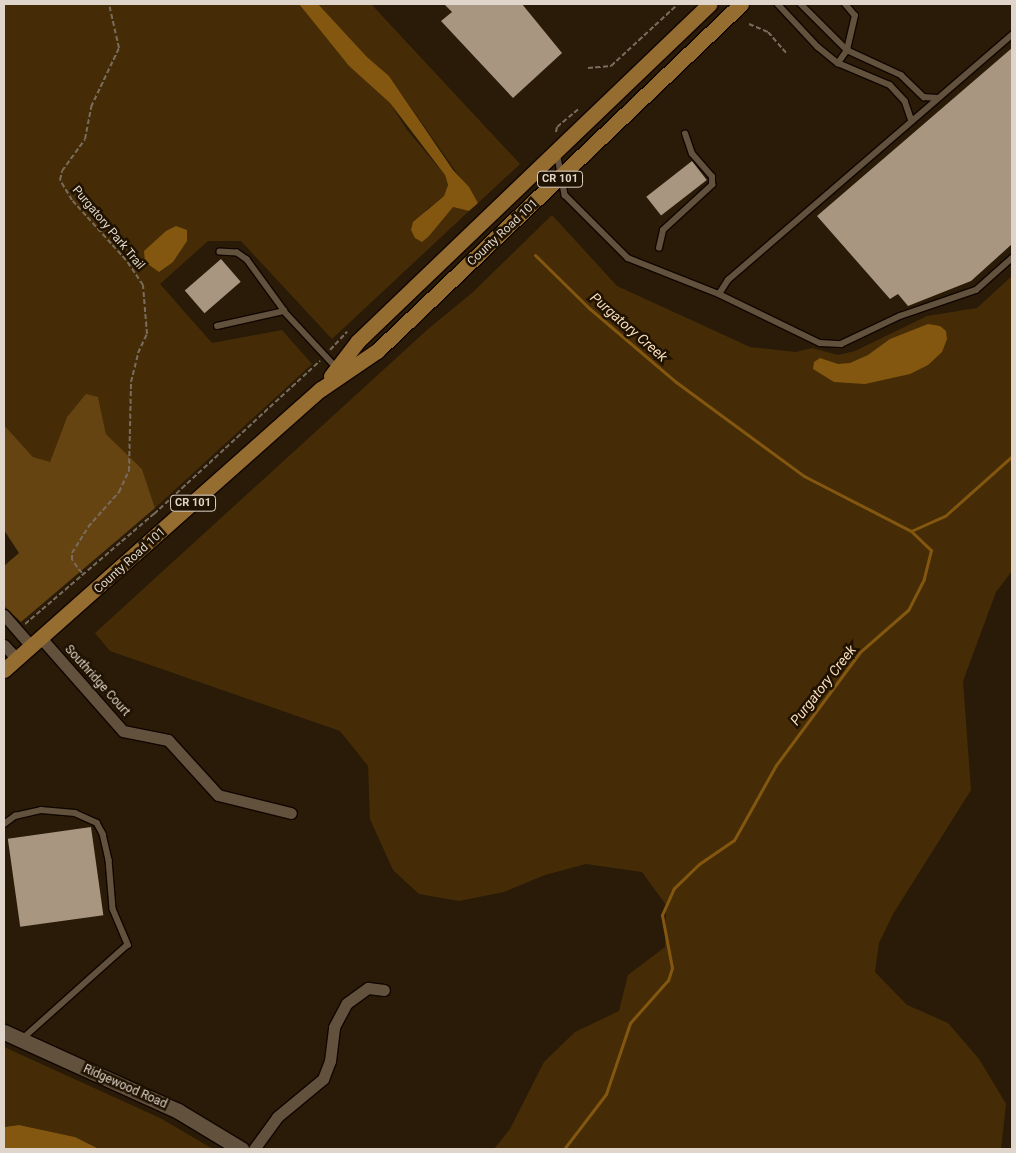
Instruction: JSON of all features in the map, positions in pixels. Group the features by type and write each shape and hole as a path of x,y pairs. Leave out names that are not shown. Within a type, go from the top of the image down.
{"main road":[{"name":"County Road 101","path":"4,670 321,389 340,371 363,337 708,4"},
{"name":"County Road 101","path":"340,371 377,351 741,4"}],"street":[{"name":"Southridge Court","path":"4,615 18,631 36,642 123,731 168,740 218,795 291,812"},
{"path":"4,645 17,659"},
{"path":"254,1149 277,1117 323,1079 330,1061 334,1028 347,1002 368,988 384,990"},
{"name":"Ridgewood Road","path":"4,1032 178,1111 242,1149"}],"lane":[{"path":"778,4 818,47 838,63 890,85 905,101 912,121"},
{"path":"801,4 847,50 901,75 924,97 937,98"},
{"path":"838,63 847,50 855,16 845,4"},
{"path":"719,294 728,280 1012,35"},
{"path":"659,248 663,230 712,185 712,177 692,154 685,134"},
{"path":"557,151 560,178 565,195 628,258 719,294 820,343 841,344 900,316 976,290 1012,258"},
{"path":"220,252 237,253 246,260 284,311 340,371"},
{"path":"217,326 284,311"},
{"path":"4,824 15,816 41,810 74,813 97,823 104,834 109,860 112,908 128,945 32,1028 22,1041"}],"path":[{"name":"Purgatory Park Trail","path":"18,631 82,573 72,560 72,554 88,527 119,492 129,471 131,382 138,353 147,334 143,285 126,260 72,200 60,180 62,171 85,140 91,107 119,48 109,4"},
{"path":"588,68 611,66 678,4"},
{"path":"749,24 768,32 787,54"}],"shaded area":[{"path":"4,4 299,4 349,66 390,103 407,130 445,175 448,185 444,196 425,211 445,213 453,207 469,211 332,339 241,241 208,241 160,284 212,343 282,330 312,364 155,508 142,469 106,434 98,397 67,417 50,463 33,457 4,425"},
{"path":"299,4 318,4 367,57 389,76 453,170 469,187 478,203 469,211 453,207 422,242 415,238 411,230 413,222 444,196 448,185 445,175 390,103 349,66"},
{"path":"318,4 371,4 520,164 478,203 389,76 367,57"},
{"path":"552,215 617,286 750,347 796,352 812,348 838,355 855,351 927,316 977,308 1012,276 1012,571 996,592 963,681 971,790 893,914 879,943 875,972 907,1005 948,1023 979,1059 1006,1104 1001,1149 494,1149 510,1129 544,1062 575,1032 619,1011 628,975 665,947 666,905 642,872 586,864 545,875 504,892 459,901 419,894 393,870 370,819 368,766 340,731 110,651 95,633 427,330 472,293"},
{"path":"176,226 187,230 187,241 173,262 159,272 145,262 144,251 166,231"},
{"path":"928,324 940,326 946,331 947,339 942,352 928,365 910,374 865,384 834,382 813,369 814,362 820,358 838,364 850,363 868,355 890,339"},
{"path":"86,394 98,397 106,434 142,469 155,508 21,622 4,606 4,566 19,553 4,530 4,425 33,457 50,462 67,417"},
{"path":"4,1047 160,1118 213,1149 99,1149 75,1137 19,1125 4,1127"},
{"path":"19,1125 75,1137 99,1149 4,1149 4,1127"}],"building":[{"path":"444,4 522,4 562,53 513,98 441,21 452,12"},
{"path":"1012,48 1012,244 971,281 908,306 898,294 890,299 817,216"},
{"path":"692,161 707,180 661,216 646,197"},
{"path":"221,259 241,282 204,313 185,290"},
{"path":"91,827 103,915 20,927 8,839"}],"waterway":[{"name":"Purgatory Creek","path":"535,255 589,308 676,382 804,476 911,531 931,550 924,579 908,610 860,652 776,765 734,840 699,864 674,888 662,915 672,968 668,980 630,1023 606,1094 564,1149"},
{"path":"911,531 945,516 1012,456"}]}
